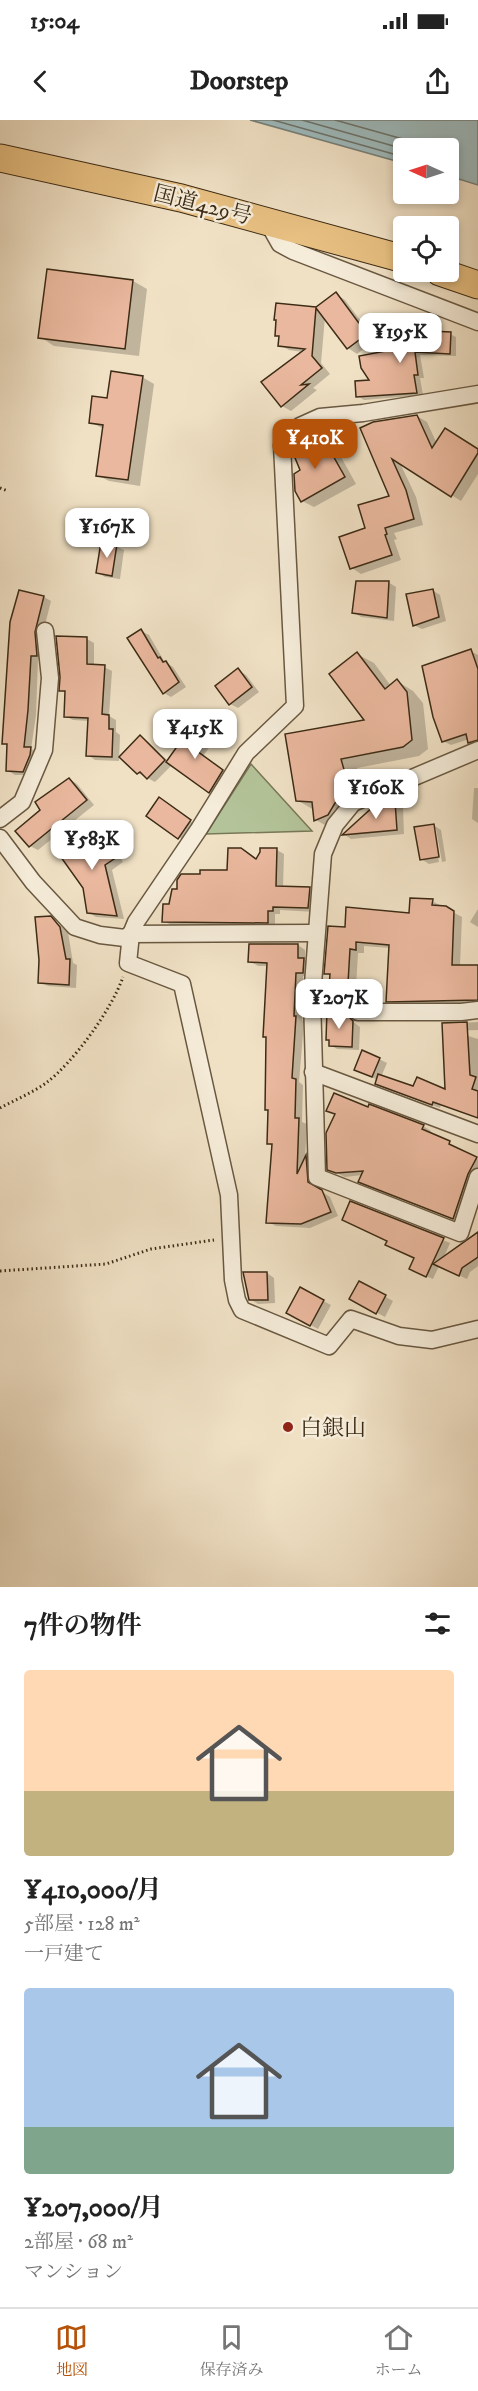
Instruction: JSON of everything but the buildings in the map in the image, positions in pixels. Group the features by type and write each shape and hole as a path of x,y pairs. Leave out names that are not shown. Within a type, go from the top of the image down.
{"highway":[{"name":"国道429号","path":"0,158 181,198 393,256"},
{"path":"459,278 478,285"}],"street":[{"path":"267,220 280,244 293,251 478,322"},
{"path":"477,1332 432,1340 399,1336 351,1319 329,1346 242,1310 232,1280 229,1195 193,1024 182,984 128,963 131,934 158,888 199,829 246,753 295,706 282,445 300,426 320,417 363,413 478,394"},
{"path":"0,819 22,802 44,750 50,678 45,631"},
{"path":"478,750 353,803 335,825 323,854 312,997 317,1177 460,1233 478,1177"},
{"path":"0,838 33,882 75,927 100,935 125,938 131,934 316,933"},
{"path":"312,997 350,1002 358,1012 478,1010"},
{"path":"313,1072 478,1134"}],"path":[{"path":"0,488 8,491"},
{"path":"0,1108 47,1082 64,1064 94,1030 116,996 128,963"},
{"path":"0,1271 106,1264 151,1249 231,1238"}],"green space":[{"path":"251,764 312,831 206,834"}],"water":[{"path":"250,120 478,120 478,185 459,179 459,138 393,138 393,160"}],"place":[{"name":"白銀山","path":"288,1427"}]}
